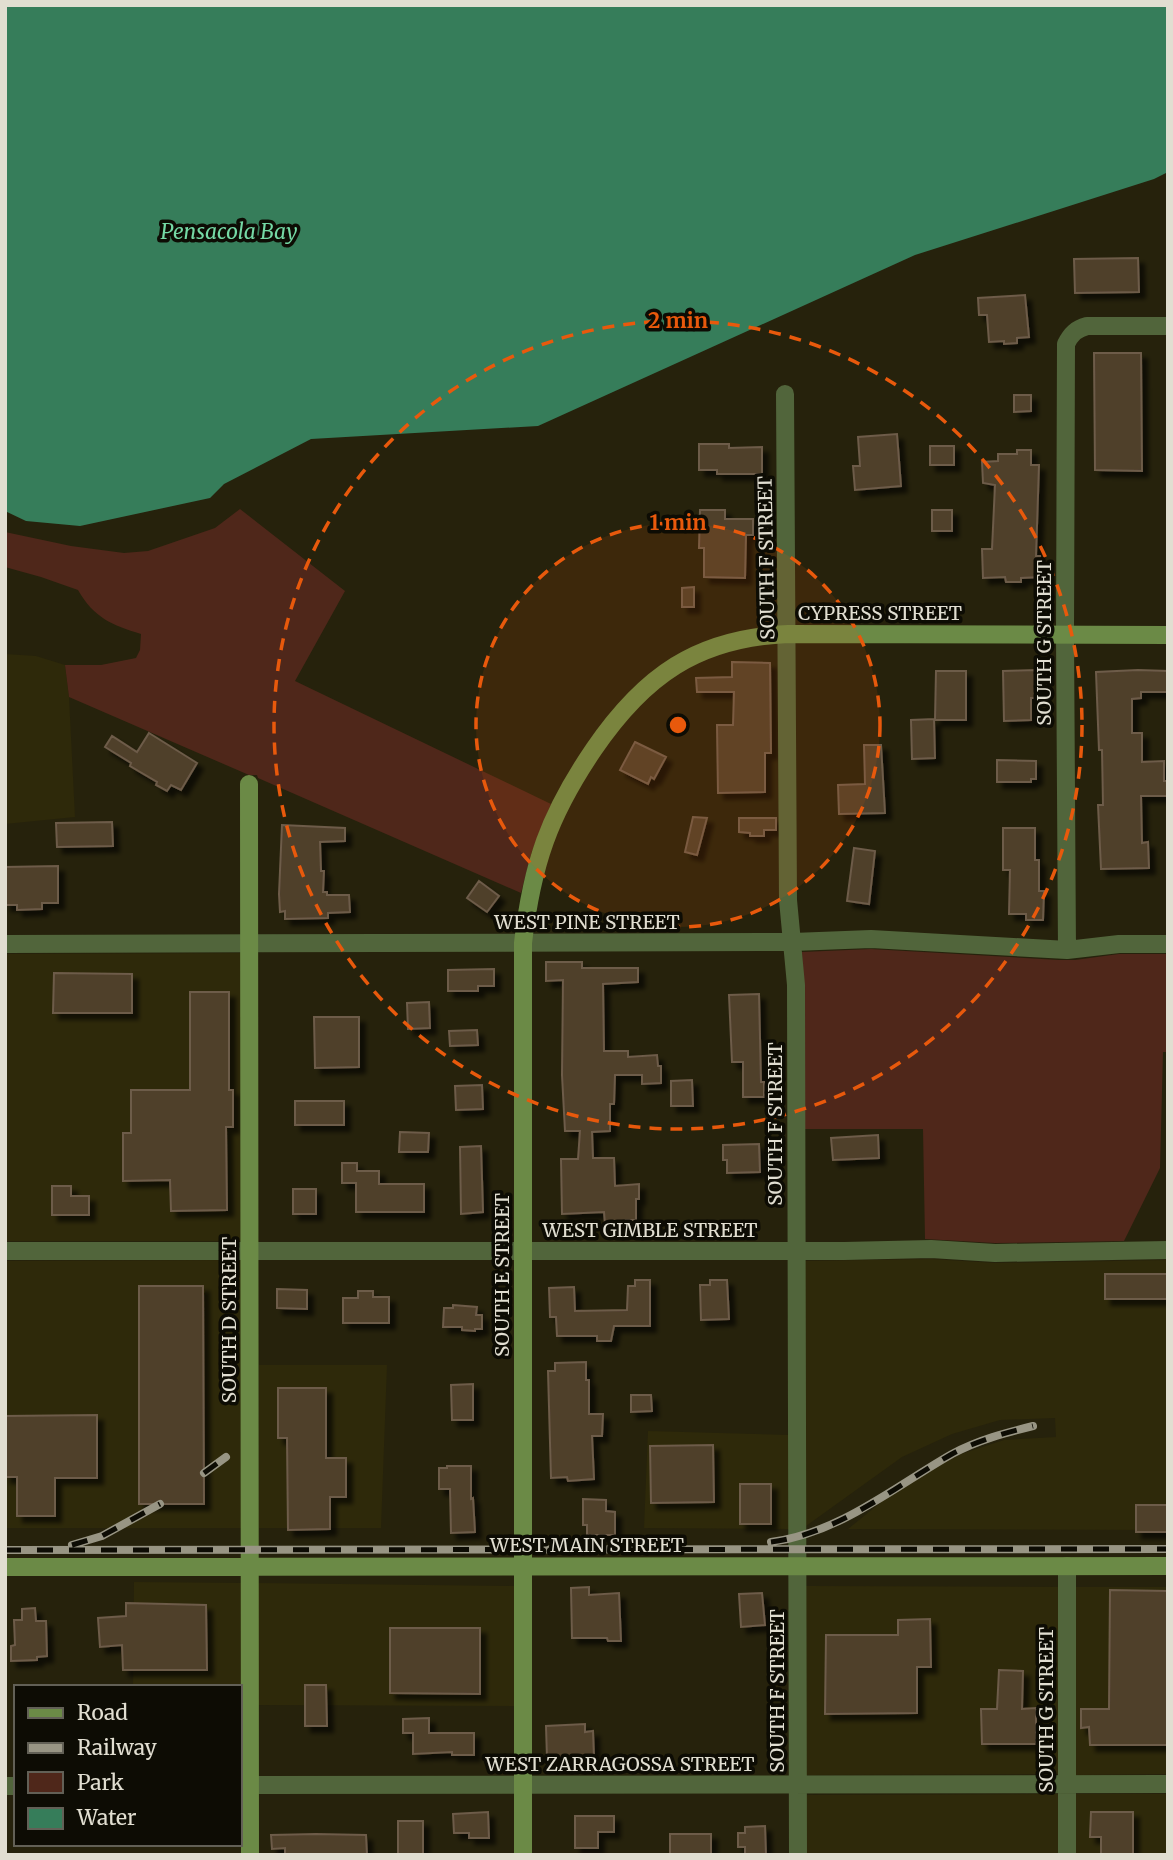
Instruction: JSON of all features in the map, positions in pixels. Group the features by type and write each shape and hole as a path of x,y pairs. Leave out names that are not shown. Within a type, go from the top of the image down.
{"street":[{"name":"SOUTH G STREET","path":"1067,950 1066,344 1070,335 1087,326 1168,326"},
{"name":"SOUTH F STREET","path":"785,394 788,900 796,998 798,1855"},
{"name":"CYPRESS STREET","path":"617,717 653,681 687,659 744,638 788,634 1168,635"},
{"name":"SOUTH E STREET","path":"523,1855 523,943 535,870 548,832 570,785 617,717"},
{"name":"SOUTH D STREET","path":"249,784 250,1566 245,1785 250,1855"},
{"name":"WEST PINE STREET","path":"5,944 883,940 1067,950 1119,944 1168,944"},
{"name":"WEST GIMBLE STREET","path":"5,1251 523,1252 931,1249 995,1253 1168,1250"},
{"name":"SOUTH G STREET","path":"1067,1566 1067,1855"},
{"name":"WEST MAIN STREET","path":"5,1567 1168,1566"},
{"name":"WEST ZARRAGOSSA STREET","path":"245,1785 1168,1784"}],"shaded area":[{"path":"5,654 36,656 65,665 75,817 5,824"},
{"path":"241,953 241,1241 5,1241 5,954"},
{"path":"931,1259 995,1263 1168,1260 1168,1530 848,1529 911,1478 958,1455 1004,1440 1056,1437 1055,1418 1000,1420 952,1434 902,1457 806,1526 805,1261"},
{"path":"241,1260 242,1528 5,1528 5,1261"},
{"path":"259,1365 387,1365 381,1528 259,1528"},
{"path":"648,1431 789,1435 789,1529 644,1528"},
{"path":"134,1582 241,1583 241,1685 133,1685"},
{"path":"258,1583 515,1586 515,1706 258,1705"},
{"path":"806,1586 1058,1587 1058,1774 806,1775"},
{"path":"1075,1587 1168,1587 1168,1774 1075,1775"},
{"path":"1059,1794 1059,1855 807,1855 806,1795"},
{"path":"1076,1794 1168,1794 1168,1855 1076,1855"}],"green space":[{"path":"240,509 345,591 295,681 551,804 532,851 521,893 258,778 257,775 249,775 69,697 65,665 101,665 136,658 140,650 141,634 97,614 78,590 5,567 5,532 71,546 124,553 148,551 215,528"},
{"path":"871,949 1059,960 1119,954 1168,954 1168,1052 1163,1052 1160,1168 1124,1241 995,1243 925,1239 923,1129 805,1129 802,952"}],"water":[{"name":"Pensacola Bay","path":"5,5 1168,5 1168,172 1154,179 915,255 538,426 311,439 224,484 210,498 80,526 26,521 5,511"}],"building":[{"path":"1138,258 1139,292 1075,293 1074,259"},
{"path":"1025,295 1029,337 1017,338 1017,343 989,342 987,315 979,315 978,298"},
{"path":"1094,353 1141,353 1142,471 1095,470"},
{"path":"1014,395 1031,395 1031,411 1014,412"},
{"path":"897,434 901,486 855,490 853,466 860,466 858,437"},
{"path":"699,444 729,444 729,448 762,447 762,474 717,474 717,470 699,470"},
{"path":"930,446 954,446 954,465 930,465"},
{"path":"1017,450 1031,450 1031,465 1039,465 1036,556 1040,556 1041,577 1021,578 1021,582 1006,582 1005,577 983,578 982,549 992,549 995,485 983,483 982,462 998,461 998,454 1017,454"},
{"path":"700,510 725,510 725,519 753,519 753,535 746,535 745,578 704,577 704,548 699,548"},
{"path":"932,510 952,510 952,531 932,531"},
{"path":"694,587 694,607 682,607 682,588"},
{"path":"732,662 770,663 771,753 765,753 765,792 718,793 717,725 733,725 734,692 697,692 696,678 732,677"},
{"path":"1036,670 1037,698 1031,698 1031,720 1004,721 1003,671"},
{"path":"936,671 966,671 966,720 935,720"},
{"path":"1168,671 1168,692 1141,692 1141,698 1132,699 1132,733 1142,733 1142,762 1164,761 1164,781 1168,781 1168,796 1141,796 1142,843 1148,842 1149,868 1101,869 1098,805 1103,805 1102,750 1099,750 1096,672"},
{"path":"934,719 935,758 912,759 911,720"},
{"path":"149,733 197,763 181,790 171,785 167,791 156,785 157,782 105,747 112,736 137,752"},
{"path":"635,742 666,757 654,779 651,777 648,784 620,770"},
{"path":"864,745 881,745 885,813 839,814 838,785 865,784"},
{"path":"997,760 1036,761 1036,779 1031,779 1031,782 997,782"},
{"path":"693,817 707,818 697,855 685,852"},
{"path":"739,818 776,818 776,830 764,830 764,836 750,836 750,833 739,832"},
{"path":"112,822 113,846 57,847 56,823"},
{"path":"282,825 345,828 345,841 320,842 321,871 324,871 323,892 327,892 327,895 349,895 350,912 328,913 328,918 285,919 285,911 280,912 279,894"},
{"path":"1003,828 1035,828 1039,891 1044,891 1043,920 1026,920 1026,914 1009,914 1010,870 1003,870"},
{"path":"854,848 875,851 869,904 847,901"},
{"path":"58,866 58,903 42,903 42,909 17,910 17,905 5,905 5,867"},
{"path":"479,881 499,896 487,912 467,898"},
{"path":"546,962 582,962 582,968 638,968 638,982 603,984 604,1051 628,1051 628,1057 657,1055 658,1066 661,1066 661,1083 642,1084 642,1075 615,1075 614,1104 610,1104 610,1131 592,1132 593,1158 614,1158 615,1186 639,1184 636,1220 605,1224 604,1212 562,1214 561,1159 578,1159 580,1131 565,1131 562,1075 563,980 546,981"},
{"path":"494,969 494,986 478,986 478,991 448,991 448,970"},
{"path":"54,973 132,974 132,1013 53,1013"},
{"path":"190,992 229,992 229,1090 233,1090 233,1127 226,1127 227,1210 171,1211 170,1180 123,1181 123,1133 131,1133 131,1090 190,1090"},
{"path":"759,994 761,1082 764,1082 764,1097 743,1097 743,1062 732,1062 729,995"},
{"path":"429,1002 430,1028 408,1029 407,1003"},
{"path":"314,1017 359,1017 359,1067 315,1068"},
{"path":"477,1030 478,1045 450,1046 449,1031"},
{"path":"692,1080 693,1106 671,1106 671,1081"},
{"path":"482,1085 483,1109 456,1110 455,1086"},
{"path":"295,1101 344,1101 344,1125 295,1125"},
{"path":"400,1132 429,1133 428,1152 399,1152"},
{"path":"878,1135 879,1158 833,1160 831,1138"},
{"path":"759,1144 760,1172 727,1173 727,1160 723,1160 723,1145"},
{"path":"481,1146 483,1212 461,1214 460,1147"},
{"path":"342,1163 357,1163 357,1171 379,1171 379,1184 424,1184 424,1212 356,1212 356,1183 342,1183"},
{"path":"52,1186 71,1186 71,1196 89,1196 89,1215 52,1215"},
{"path":"293,1189 316,1189 316,1214 293,1214"},
{"path":"1105,1274 1168,1274 1168,1299 1105,1299"},
{"path":"635,1280 650,1280 650,1326 614,1326 611,1341 597,1341 597,1336 557,1336 556,1317 550,1317 549,1288 574,1287 575,1311 627,1310 628,1286 635,1286"},
{"path":"710,1280 727,1280 729,1319 701,1320 700,1285 710,1285"},
{"path":"139,1286 203,1286 204,1504 139,1504"},
{"path":"277,1289 307,1290 307,1309 277,1308"},
{"path":"358,1291 373,1291 373,1297 389,1297 389,1323 343,1323 343,1298 358,1298"},
{"path":"453,1305 477,1307 476,1315 482,1315 482,1329 475,1331 462,1330 462,1327 443,1327 444,1308 453,1308"},
{"path":"586,1362 589,1414 603,1414 602,1436 592,1436 594,1479 568,1481 567,1477 551,1478 548,1371 555,1371 555,1363"},
{"path":"473,1384 473,1420 452,1420 451,1385"},
{"path":"278,1388 326,1388 326,1458 346,1458 346,1497 330,1497 330,1529 288,1530 287,1438 278,1438"},
{"path":"631,1395 651,1395 652,1411 631,1412"},
{"path":"97,1415 97,1478 55,1478 55,1516 17,1516 17,1477 5,1477 5,1416"},
{"path":"713,1445 714,1502 651,1503 650,1446"},
{"path":"471,1466 475,1532 451,1533 450,1489 439,1489 439,1468"},
{"path":"740,1484 771,1484 771,1524 740,1524"},
{"path":"583,1499 606,1500 606,1511 615,1512 615,1535 587,1535 587,1525 583,1525"},
{"path":"1136,1505 1168,1505 1168,1532 1136,1532"},
{"path":"589,1587 589,1595 619,1593 621,1641 608,1641 607,1638 572,1638 571,1588"},
{"path":"1110,1590 1168,1591 1168,1745 1090,1745 1089,1727 1081,1728 1081,1709 1109,1709"},
{"path":"762,1593 765,1625 741,1627 739,1594"},
{"path":"126,1603 206,1605 207,1670 123,1670 122,1645 100,1647 98,1618 126,1616"},
{"path":"35,1608 36,1621 46,1621 47,1656 37,1657 37,1660 11,1661 11,1646 15,1645 14,1620 22,1620 22,1609"},
{"path":"930,1619 931,1667 917,1667 917,1713 825,1714 826,1635 898,1635 898,1620"},
{"path":"390,1628 480,1628 480,1694 390,1693"},
{"path":"999,1670 1023,1671 1022,1709 1036,1708 1036,1744 982,1744 981,1709 997,1709"},
{"path":"305,1685 326,1685 327,1726 305,1726"},
{"path":"429,1718 429,1733 474,1733 474,1755 452,1755 452,1752 413,1754 413,1733 403,1733 403,1719"},
{"path":"585,1724 585,1732 593,1731 594,1757 547,1758 546,1726"},
{"path":"488,1812 489,1838 469,1838 469,1833 454,1833 453,1814"},
{"path":"1091,1812 1133,1812 1133,1855 1101,1855 1101,1837 1090,1837"},
{"path":"575,1816 614,1816 614,1832 598,1832 598,1848 575,1848"},
{"path":"398,1821 423,1821 423,1855 398,1855"},
{"path":"765,1826 766,1855 745,1855 745,1847 738,1847 738,1833 745,1833 745,1827"},
{"path":"670,1834 711,1834 711,1855 670,1855"},
{"path":"271,1835 366,1835 367,1855 285,1855 285,1848 272,1849"}],"railway":[{"path":"771,1542 796,1537 843,1519 962,1449 992,1437 1033,1426"},
{"path":"204,1473 226,1457"},
{"path":"72,1545 102,1536 160,1504"},
{"path":"5,1550 1168,1549"}]}
